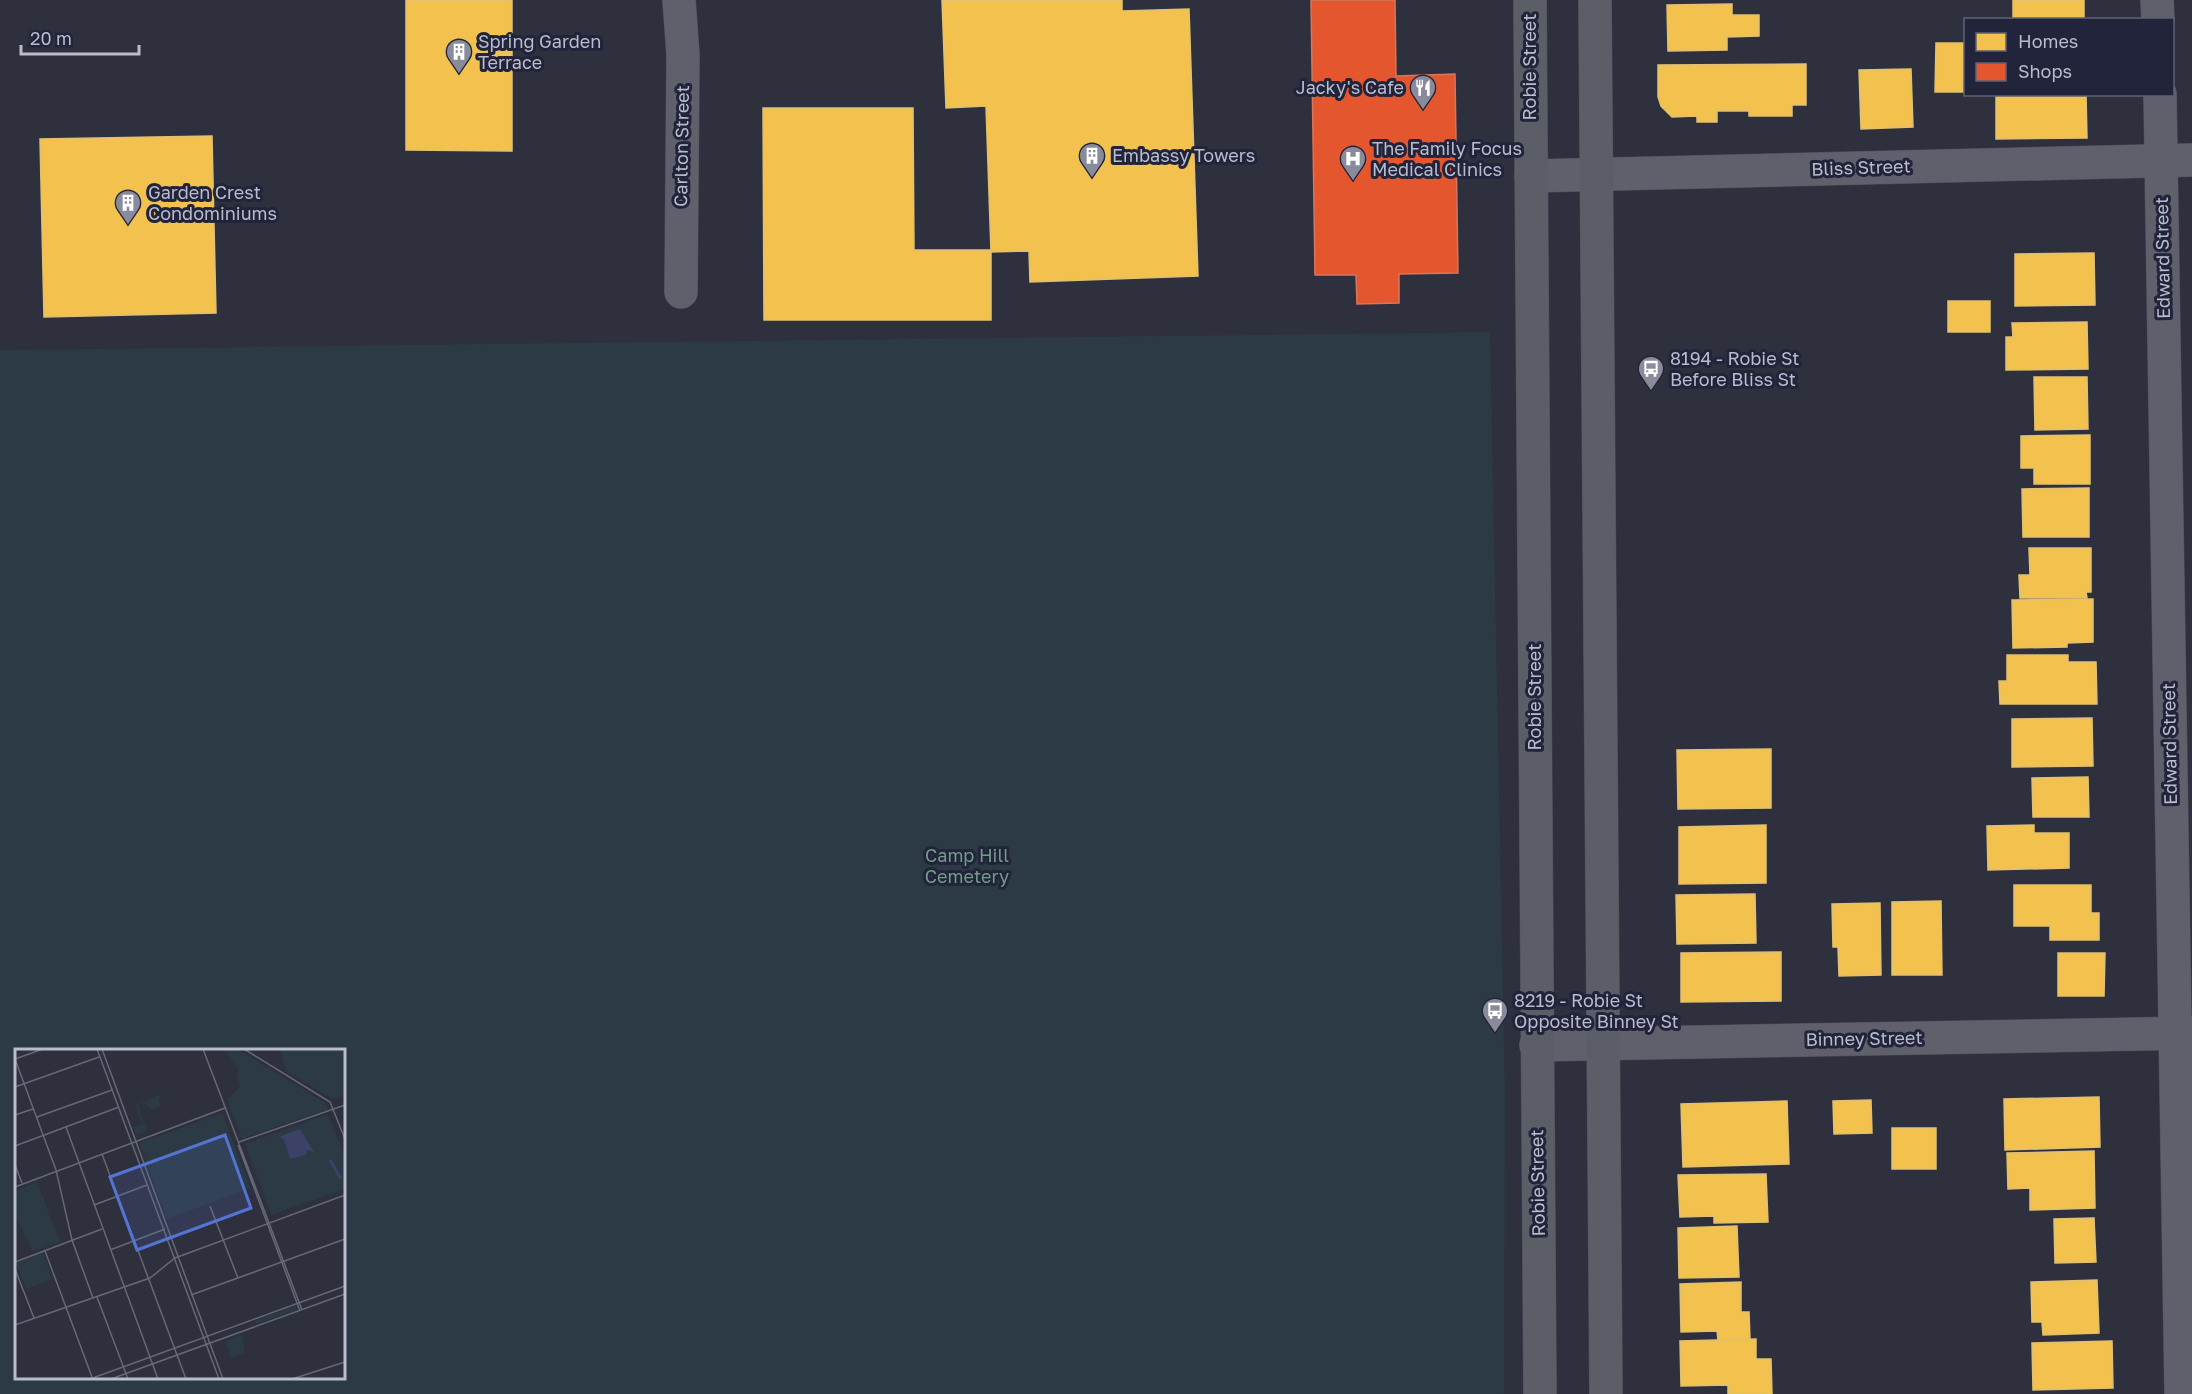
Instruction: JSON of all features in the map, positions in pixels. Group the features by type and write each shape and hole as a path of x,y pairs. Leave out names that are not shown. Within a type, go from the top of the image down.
{"main road":[{"name":"Robie Street","path":"1530,0 1540,1394"},
{"path":"1595,0 1606,1394"}],"street":[{"name":"Carlton Street","path":"679,0 683,55 681,292"},
{"path":"2157,0 2158,18"},
{"name":"Edward Street","path":"2161,96 2177,160 2183,1033 2181,1394"},
{"name":"Bliss Street","path":"1531,176 2177,160"},
{"name":"Binney Street","path":"1536,1045 2183,1033"}],"green space":[{"name":"Camp Hill Cemetery","path":"1490,332 1505,1095 1504,1394 0,1394 0,350"}],"building: Homes":[{"name":"Spring Garden Terrace","path":"406,0 512,0 512,151 406,150"},
{"name":"Embassy Towers","path":"942,0 1122,0 1122,11 1189,9 1198,276 1030,282 1029,251 991,252 986,106 946,108"},
{"path":"2013,0 2084,0 2084,18 2013,18"},
{"path":"1732,4 1732,15 1759,15 1759,36 1727,37 1727,50 1668,51 1667,5"},
{"path":"1936,43 1964,43 1963,92 1935,92"},
{"path":"1806,64 1806,105 1792,105 1792,116 1749,116 1749,111 1717,111 1717,122 1697,122 1697,116 1672,117 1661,106 1658,97 1658,65"},
{"path":"1911,69 1913,127 1861,129 1859,70"},
{"path":"1996,96 2086,96 2087,138 1996,139"},
{"path":"763,108 913,108 914,250 991,250 991,320 764,320"},
{"name":"Garden Crest Condominiums","path":"212,136 216,313 44,317 40,139"},
{"path":"2094,253 2095,305 2015,306 2015,254"},
{"path":"1948,301 1990,301 1990,332 1948,332"},
{"path":"2087,322 2088,369 2006,370 2006,337 2013,337 2012,323"},
{"path":"2034,377 2087,377 2088,429 2035,430"},
{"path":"2090,435 2090,484 2034,484 2034,468 2021,468 2021,436"},
{"path":"2089,488 2089,537 2023,537 2022,489"},
{"path":"2029,548 2091,548 2091,592 2086,592 2087,598 2020,598 2019,575 2030,575"},
{"path":"2093,599 2093,642 2067,643 2067,647 2013,648 2012,600"},
{"path":"2007,655 2068,655 2068,662 2096,662 2097,704 2000,704 1999,681 2007,681"},
{"path":"2092,718 2093,766 2012,767 2012,719"},
{"path":"1771,749 1771,808 1678,809 1677,750"},
{"path":"2088,777 2089,817 2033,817 2032,778"},
{"path":"1766,825 1766,883 1679,884 1679,827"},
{"path":"2034,825 2034,833 2069,833 2069,868 1988,870 1987,826"},
{"path":"2014,885 2091,885 2091,913 2099,913 2099,940 2050,940 2050,926 2014,926"},
{"path":"1755,894 1756,943 1677,944 1676,895"},
{"path":"1941,901 1942,975 1892,975 1892,902"},
{"path":"1880,903 1881,975 1839,976 1838,947 1833,947 1832,904"},
{"path":"1781,952 1781,1001 1681,1002 1681,953"},
{"path":"2058,953 2105,953 2104,996 2058,996"},
{"path":"2099,1097 2100,1147 2005,1150 2004,1099"},
{"path":"1871,1100 1872,1133 1834,1134 1833,1101"},
{"path":"1787,1101 1789,1164 1683,1167 1681,1104"},
{"path":"1892,1128 1936,1128 1936,1169 1892,1169"},
{"path":"2094,1151 2095,1208 2030,1210 2030,1188 2008,1189 2007,1153"},
{"path":"1766,1174 1768,1222 1714,1223 1714,1216 1680,1217 1678,1175"},
{"path":"2094,1218 2096,1262 2055,1263 2054,1219"},
{"path":"1737,1226 1739,1277 1679,1278 1678,1228"},
{"path":"2097,1280 2099,1333 2043,1335 2042,1322 2032,1322 2031,1282"},
{"path":"1741,1282 1741,1312 1749,1312 1750,1339 1718,1340 1717,1331 1681,1332 1680,1284"},
{"path":"1756,1339 1756,1359 1771,1359 1772,1394 1728,1394 1728,1385 1681,1386 1680,1341"},
{"path":"2112,1341 2113,1388 2033,1390 2032,1343"}],"building: Shops":[{"path":"1311,0 1395,0 1396,76 1455,74 1458,273 1399,274 1399,303 1357,304 1356,275 1315,275"}],"place":[{"name":"Spring Garden Terrace","path":"459,75"},
{"name":"Jacky's Cafe","path":"1423,111"},
{"name":"Embassy Towers","path":"1092,179"},
{"name":"The Family Focus Medical Clinics","path":"1353,182"},
{"name":"Garden Crest Condominiums","path":"128,226"},
{"name":"8194 - Robie St Before Bliss St","path":"1651,392"},
{"name":"8219 - Robie St Opposite Binney St","path":"1495,1034"}]}
